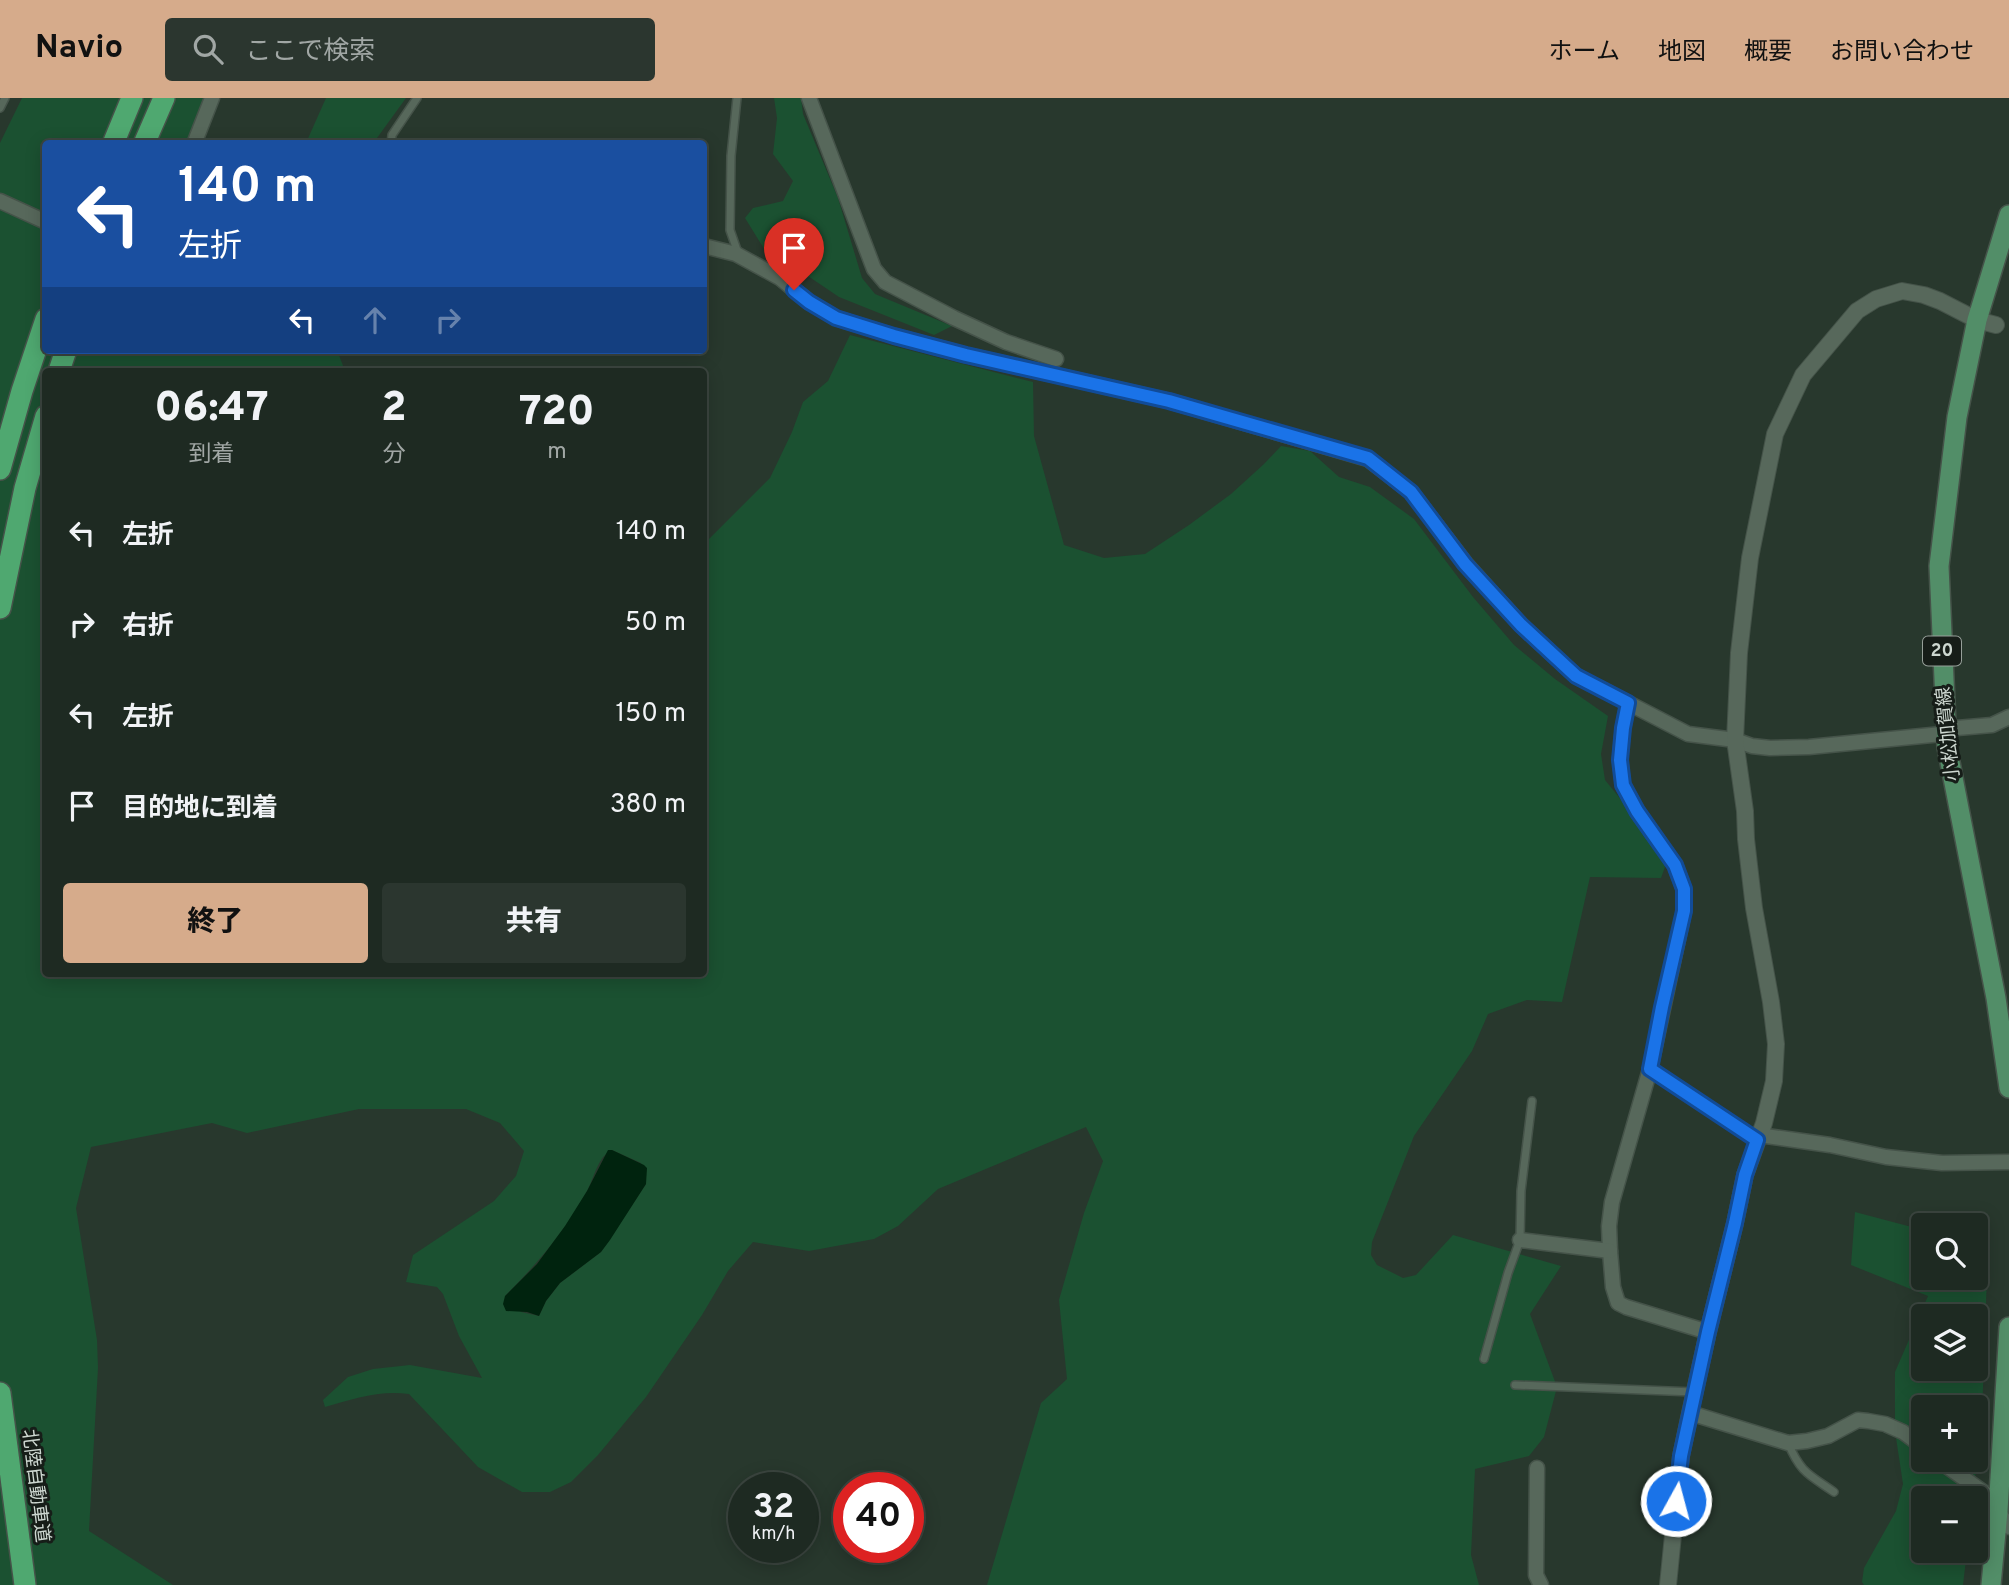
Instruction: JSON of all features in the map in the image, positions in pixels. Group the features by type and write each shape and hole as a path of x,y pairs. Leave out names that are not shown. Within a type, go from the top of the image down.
{"highway":[{"path":"115,140 132,98"},
{"path":"146,140 164,98"},
{"path":"0,468 42,331"},
{"path":"0,608 24,488 42,429"},
{"name":"北陸自動車道","path":"0,1393 25,1585"}],"main road":[{"name":"小松加賀線","path":"2009,215 1986,323 1957,417 1939,566 1945,733 1996,998 2009,1088"},
{"path":"1992,1585 2004,1519 2009,1327"}],"street":[{"path":"196,140 212,98"},
{"path":"809,98 874,270 885,282 1006,342 1056,359"},
{"path":"0,201 42,220"},
{"path":"707,247 739,256 780,278 809,302 836,318 966,355 1169,401 1368,458 1411,492 1465,564 1521,625 1576,676 1688,734 1770,748 1809,747 1945,733 1957,728 1993,724 2009,717"},
{"path":"1668,1585 1681,1456 1690,1413 1745,1175 1774,1081 1776,1044 1754,908 1745,811 1734,740 1750,558 1775,434 1803,375 1857,312 1876,299 1902,291 1924,295 1986,323"},
{"path":"1628,703 1620,760 1623,785 1637,811 1675,865 1684,889 1684,911 1650,1069 1612,1202 1609,1226 1614,1287 1618,1303 1626,1307 1708,1332"},
{"path":"1650,1069 1758,1138 1830,1145 1886,1157 1942,1163 2009,1162"},
{"path":"1520,1240 1610,1251"},
{"path":"1690,1413 1788,1443 1828,1436 1858,1420 1885,1424 1911,1438"},
{"path":"1537,1468 1536,1575 1541,1585"},
{"path":"1955,1472 1986,1494 2004,1519"}],"lane":[{"path":"0,108 5,98"},
{"path":"391,140 392,135 418,98"},
{"path":"737,98 731,156 730,230 739,256"},
{"path":"1484,1359 1520,1240 1521,1191 1532,1101"},
{"path":"1515,1385 1695,1392"},
{"path":"1788,1443 1803,1471 1834,1492"}],"shaded area":[{"path":"22,98 208,98 191,140 42,140 42,354 339,354 344,368 42,368 42,977 707,977 707,541 770,478 803,402 828,381 850,335 1033,382 1034,436 1064,545 1104,558 1145,554 1231,494 1281,446 1310,451 1339,477 1370,487 1414,519 1473,597 1514,645 1555,679 1608,716 1601,754 1605,780 1663,851 1666,864 1661,878 1590,877 1562,1002 1527,1000 1488,1014 1472,1051 1414,1136 1372,1242 1371,1255 1377,1265 1403,1278 1416,1275 1453,1235 1561,1266 1530,1314 1557,1387 1544,1437 1529,1456 1475,1469 1471,1555 1479,1585 987,1585 1041,1403 1067,1379 1059,1300 1084,1213 1103,1161 1086,1127 938,1189 898,1226 874,1239 809,1251 753,1242 728,1271 702,1315 646,1397 598,1455 571,1482 550,1492 522,1492 478,1467 409,1394 377,1394 325,1407 323,1400 348,1377 373,1369 410,1365 482,1378 459,1336 443,1294 437,1287 406,1282 413,1255 494,1201 516,1176 524,1151 500,1123 466,1109 359,1109 247,1133 212,1123 91,1147 76,1208 97,1340 98,1368 89,1531 173,1585 0,1585 0,143","holes":["612,1150 641,1163 646,1184 601,1252 560,1283 546,1301 539,1316 521,1312 505,1296 560,1233 579,1205 607,1153"]},
{"path":"326,98 406,98 377,140 307,140"},
{"path":"774,98 801,98 803,114 838,198 862,278 875,294 952,326 934,335 839,297 766,252 745,218 753,208 783,201 793,181 773,154 777,118"},
{"path":"608,1150 644,1165 647,1168 646,1184 601,1252 560,1283 546,1301 539,1316 527,1312 506,1311 503,1304 505,1296 537,1264 565,1226"},
{"path":"1855,1212 1911,1227 1911,1289 1851,1265"},
{"path":"1913,1290 1986,1290 1986,1304 1925,1304 1928,1296"},
{"path":"1911,1335 1911,1381 1983,1381 1983,1395 1911,1395 1911,1472 1976,1472 1974,1486 1911,1486 1911,1563 1966,1563 1963,1585 1864,1585 1862,1582 1864,1568 1896,1511 1903,1484 1895,1431 1895,1372"}],"route":[{"path":"794,290 836,318 894,336 1169,401 1368,458 1411,492 1465,564 1521,625 1576,676 1628,703 1620,760 1623,785 1637,811 1668,853 1684,889 1684,911 1650,1069 1757,1140 1745,1175 1708,1332 1681,1456 1676,1501"}]}
